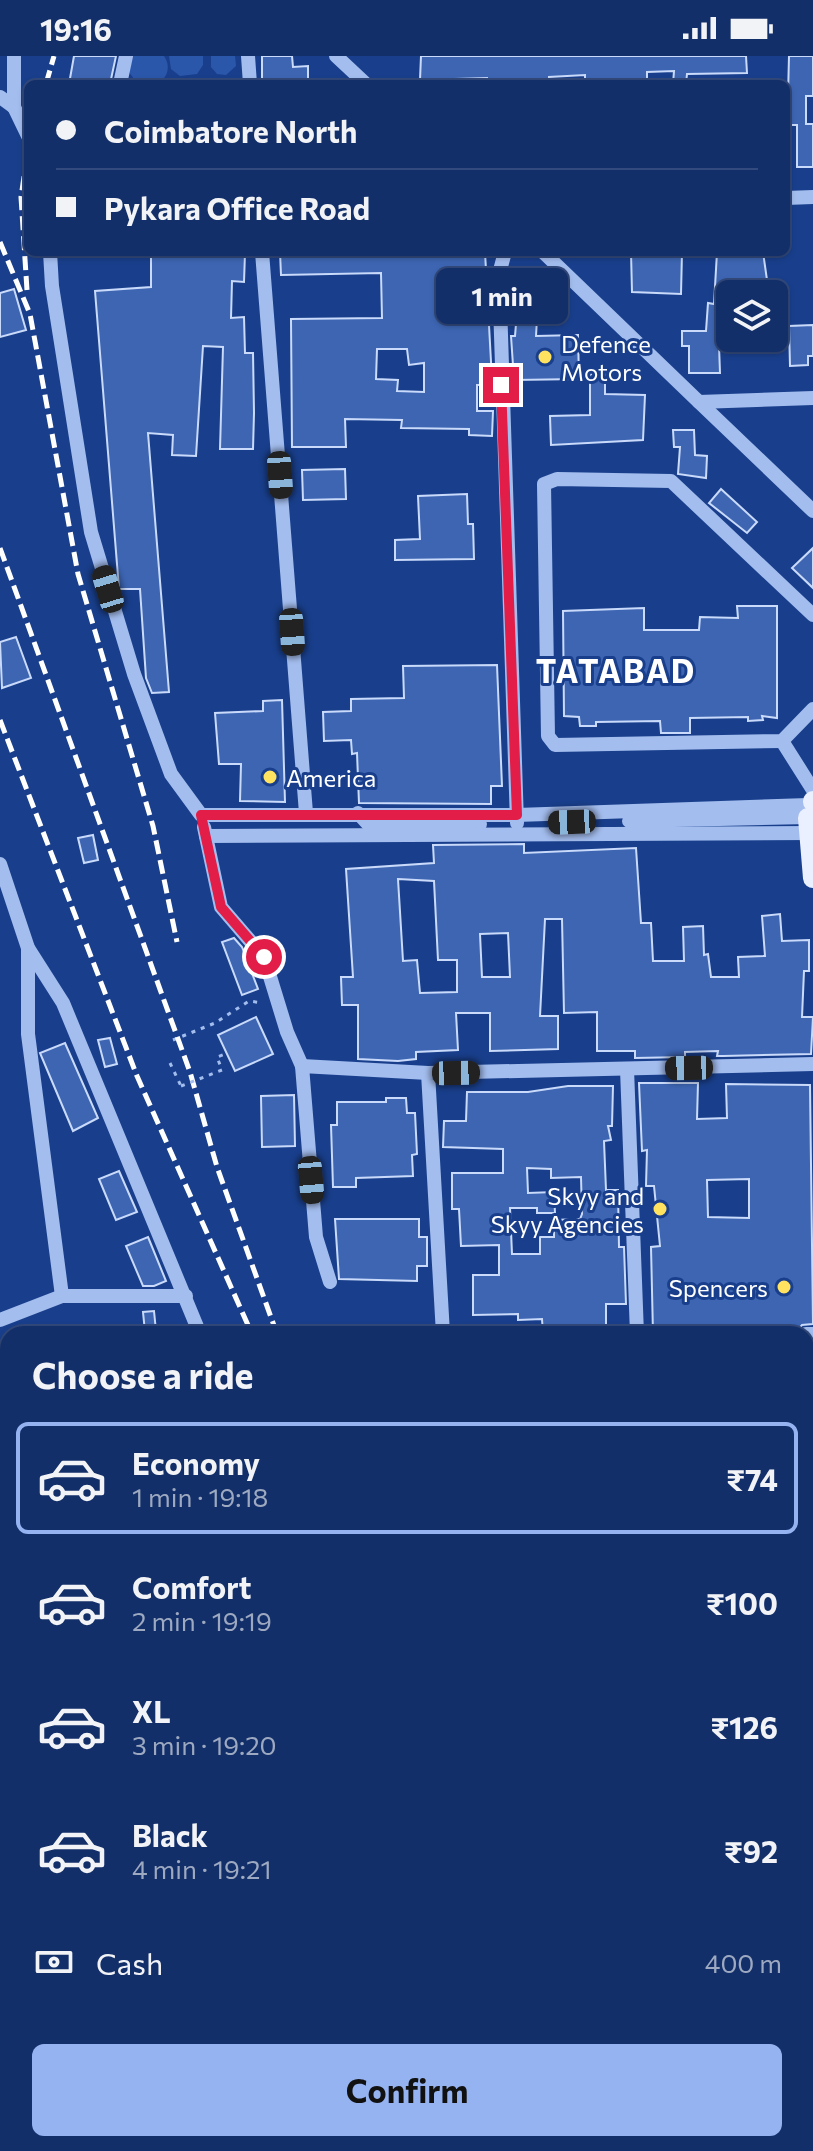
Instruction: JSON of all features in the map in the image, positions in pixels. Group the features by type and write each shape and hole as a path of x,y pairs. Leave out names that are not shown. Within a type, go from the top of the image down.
{"main road":[{"path":"811,812 813,878"}],"street":[{"path":"14,56 14,107 24,128"},
{"path":"121,80 126,56"},
{"path":"248,56 250,80"},
{"path":"336,56 362,80"},
{"path":"0,97 14,107"},
{"path":"790,198 813,197"},
{"path":"50,256 52,286 91,532 134,674 171,774 201,815 221,907 264,957 287,1032 302,1066 316,1237 330,1282"},
{"path":"262,256 306,813"},
{"path":"504,256 499,274 502,441 517,820"},
{"path":"547,256 813,511"},
{"path":"699,402 813,398"},
{"path":"813,615 671,481 557,479 544,484 548,736 555,745 782,741 813,709"},
{"path":"782,741 811,812"},
{"path":"201,815 358,813 517,820 811,812"},
{"path":"206,836 811,812"},
{"path":"0,864 28,948 63,1003 197,1326"},
{"path":"28,948 28,1034 62,1296"},
{"path":"302,1066 428,1073 813,1064"},
{"path":"627,1069 637,1326"},
{"path":"428,1073 443,1326"},
{"path":"0,1320 62,1296 186,1296"}],"path":[{"path":"173,1040 215,1023 249,1001 281,1005"},
{"path":"170,1063 181,1086 222,1070 217,1057 228,1053"}],"shaded area":[{"path":"132,56 164,56 168,67 162,80 135,80 129,72"},
{"path":"169,56 203,56 203,65 197,74 180,76 171,69"},
{"path":"211,56 235,56 236,66 226,75 217,74 211,67"}],"building":[{"path":"74,56 116,56 111,80 70,80"},
{"path":"262,56 292,56 293,67 308,66 308,80 262,80"},
{"path":"421,56 746,56 747,73 687,74 686,80 673,80 674,71 647,72 647,80 585,80 585,75 549,77 549,80 420,80"},
{"path":"789,56 813,56 813,96 806,96 806,124 813,124 813,167 797,167 797,125 791,125"},
{"path":"151,256 245,256 244,282 232,281 231,318 244,317 245,353 253,353 254,413 253,449 220,449 223,347 203,346 196,456 172,455 173,435 148,433 169,692 152,693 146,678 140,589 119,589 95,291 151,287"},
{"path":"280,256 485,256 492,380 489,385 477,385 477,411 493,411 492,436 469,435 469,429 401,428 402,420 345,419 346,447 292,447 291,319 382,318 381,273 281,275","holes":["377,349 407,349 409,365 424,363 424,392 397,391 398,380 376,379"]},
{"path":"631,256 682,256 681,294 632,292"},
{"path":"717,256 764,256 767,280 716,280 716,352 719,352 720,373 689,373 689,346 682,346 682,331 706,331 708,303 714,304"},
{"path":"14,289 26,330 0,337 0,293"},
{"name":"Defence Motors","path":"518,300 538,301 536,336 578,335 579,379 514,380 511,336 515,336"},
{"path":"813,325 813,356 808,356 808,365 790,366 789,326"},
{"path":"590,374 605,374 605,394 645,395 643,440 551,445 550,416 590,415"},
{"path":"673,430 694,430 695,455 707,456 706,478 678,474 680,447 674,447"},
{"path":"345,469 346,499 303,500 302,470"},
{"path":"721,489 757,522 747,533 709,503"},
{"path":"467,494 468,524 473,524 474,559 395,560 395,540 420,539 418,496"},
{"path":"813,548 813,588 792,568"},
{"path":"737,606 777,606 777,718 762,716 763,720 748,721 748,717 690,718 690,733 661,733 660,721 596,722 596,726 580,726 579,717 564,716 563,611 644,608 644,630 699,630 700,617 738,618"},
{"path":"16,637 31,678 2,688 0,642"},
{"path":"497,665 502,786 491,786 491,804 359,803 357,753 352,754 351,740 324,741 323,712 351,711 351,699 404,698 403,666"},
{"path":"282,700 285,802 240,801 241,764 219,764 215,713 263,711 263,701"},
{"path":"93,835 98,860 84,863 78,838"},
{"path":"524,844 524,853 636,848 641,923 651,923 653,961 684,961 683,927 703,926 704,955 708,954 711,977 739,977 738,957 765,956 762,916 780,914 782,941 809,940 809,971 804,971 802,1017 813,1017 811,1054 717,1056 718,1051 685,1052 685,1057 635,1058 635,1051 597,1051 597,1012 564,1013 562,919 545,919 540,1016 558,1016 558,1049 490,1051 490,1013 456,1013 458,1050 416,1052 416,1059 398,1061 358,1059 358,1005 342,1005 341,977 353,977 346,869 434,863 433,845","holes":["398,879 434,881 438,960 457,960 457,992 420,993 417,960 403,961","508,933 510,977 482,977 480,934"]},
{"path":"234,938 242,947 258,989 242,995 222,942"},
{"path":"256,1017 273,1054 235,1071 218,1035"},
{"path":"110,1038 117,1064 105,1067 98,1040"},
{"path":"65,1043 98,1118 73,1131 40,1053"},
{"path":"639,1083 698,1083 697,1119 727,1118 726,1084 810,1085 813,1324 653,1326 651,1247 660,1246 654,1186 646,1186 647,1150 642,1151","holes":["749,1179 749,1218 708,1217 707,1180"]},
{"path":"568,1086 613,1086 612,1126 608,1126 611,1140 604,1141 606,1190 618,1190 619,1247 624,1247 626,1304 606,1304 606,1326 542,1326 542,1319 518,1320 518,1314 473,1315 473,1275 499,1275 499,1245 461,1246 459,1209 452,1209 452,1173 503,1173 503,1149 443,1147 444,1121 466,1121 467,1092 528,1092","holes":["527,1168 551,1169 551,1178 581,1177 580,1219 554,1220 554,1237 540,1237 540,1254 512,1254 510,1208 537,1208 537,1213 555,1213 554,1192 528,1193"]},
{"path":"294,1095 295,1146 262,1147 261,1096"},
{"path":"386,1098 406,1098 407,1113 415,1113 417,1154 412,1155 413,1176 356,1178 356,1187 333,1187 331,1125 337,1125 337,1102 386,1102"},
{"path":"119,1171 137,1212 116,1220 99,1179"},
{"path":"335,1219 419,1219 419,1237 427,1237 427,1266 417,1266 417,1281 339,1279"},
{"path":"148,1237 166,1281 154,1286 143,1286 126,1246"},
{"path":"154,1311 156,1326 144,1326 143,1312"}],"railway":[{"path":"47,80 54,56"},
{"path":"24,177 21,197 24,244"},
{"path":"0,242 30,314 78,574 153,826 177,942"},
{"path":"25,256 27,290"},
{"path":"0,548 190,1072 217,1167 274,1326"},
{"path":"0,720 137,1076 248,1326"}],"place":[{"name":"Defence Motors","path":"545,357"},
{"name":"America","path":"270,777"},
{"name":"Skyy and Skyy Agencies","path":"660,1209"},
{"name":"Spencers","path":"784,1287"}],"district":[{"name":"TATABAD","path":"616,670"}],"route":[{"path":"264,957 221,907 201,815 517,815 501,385"}]}
